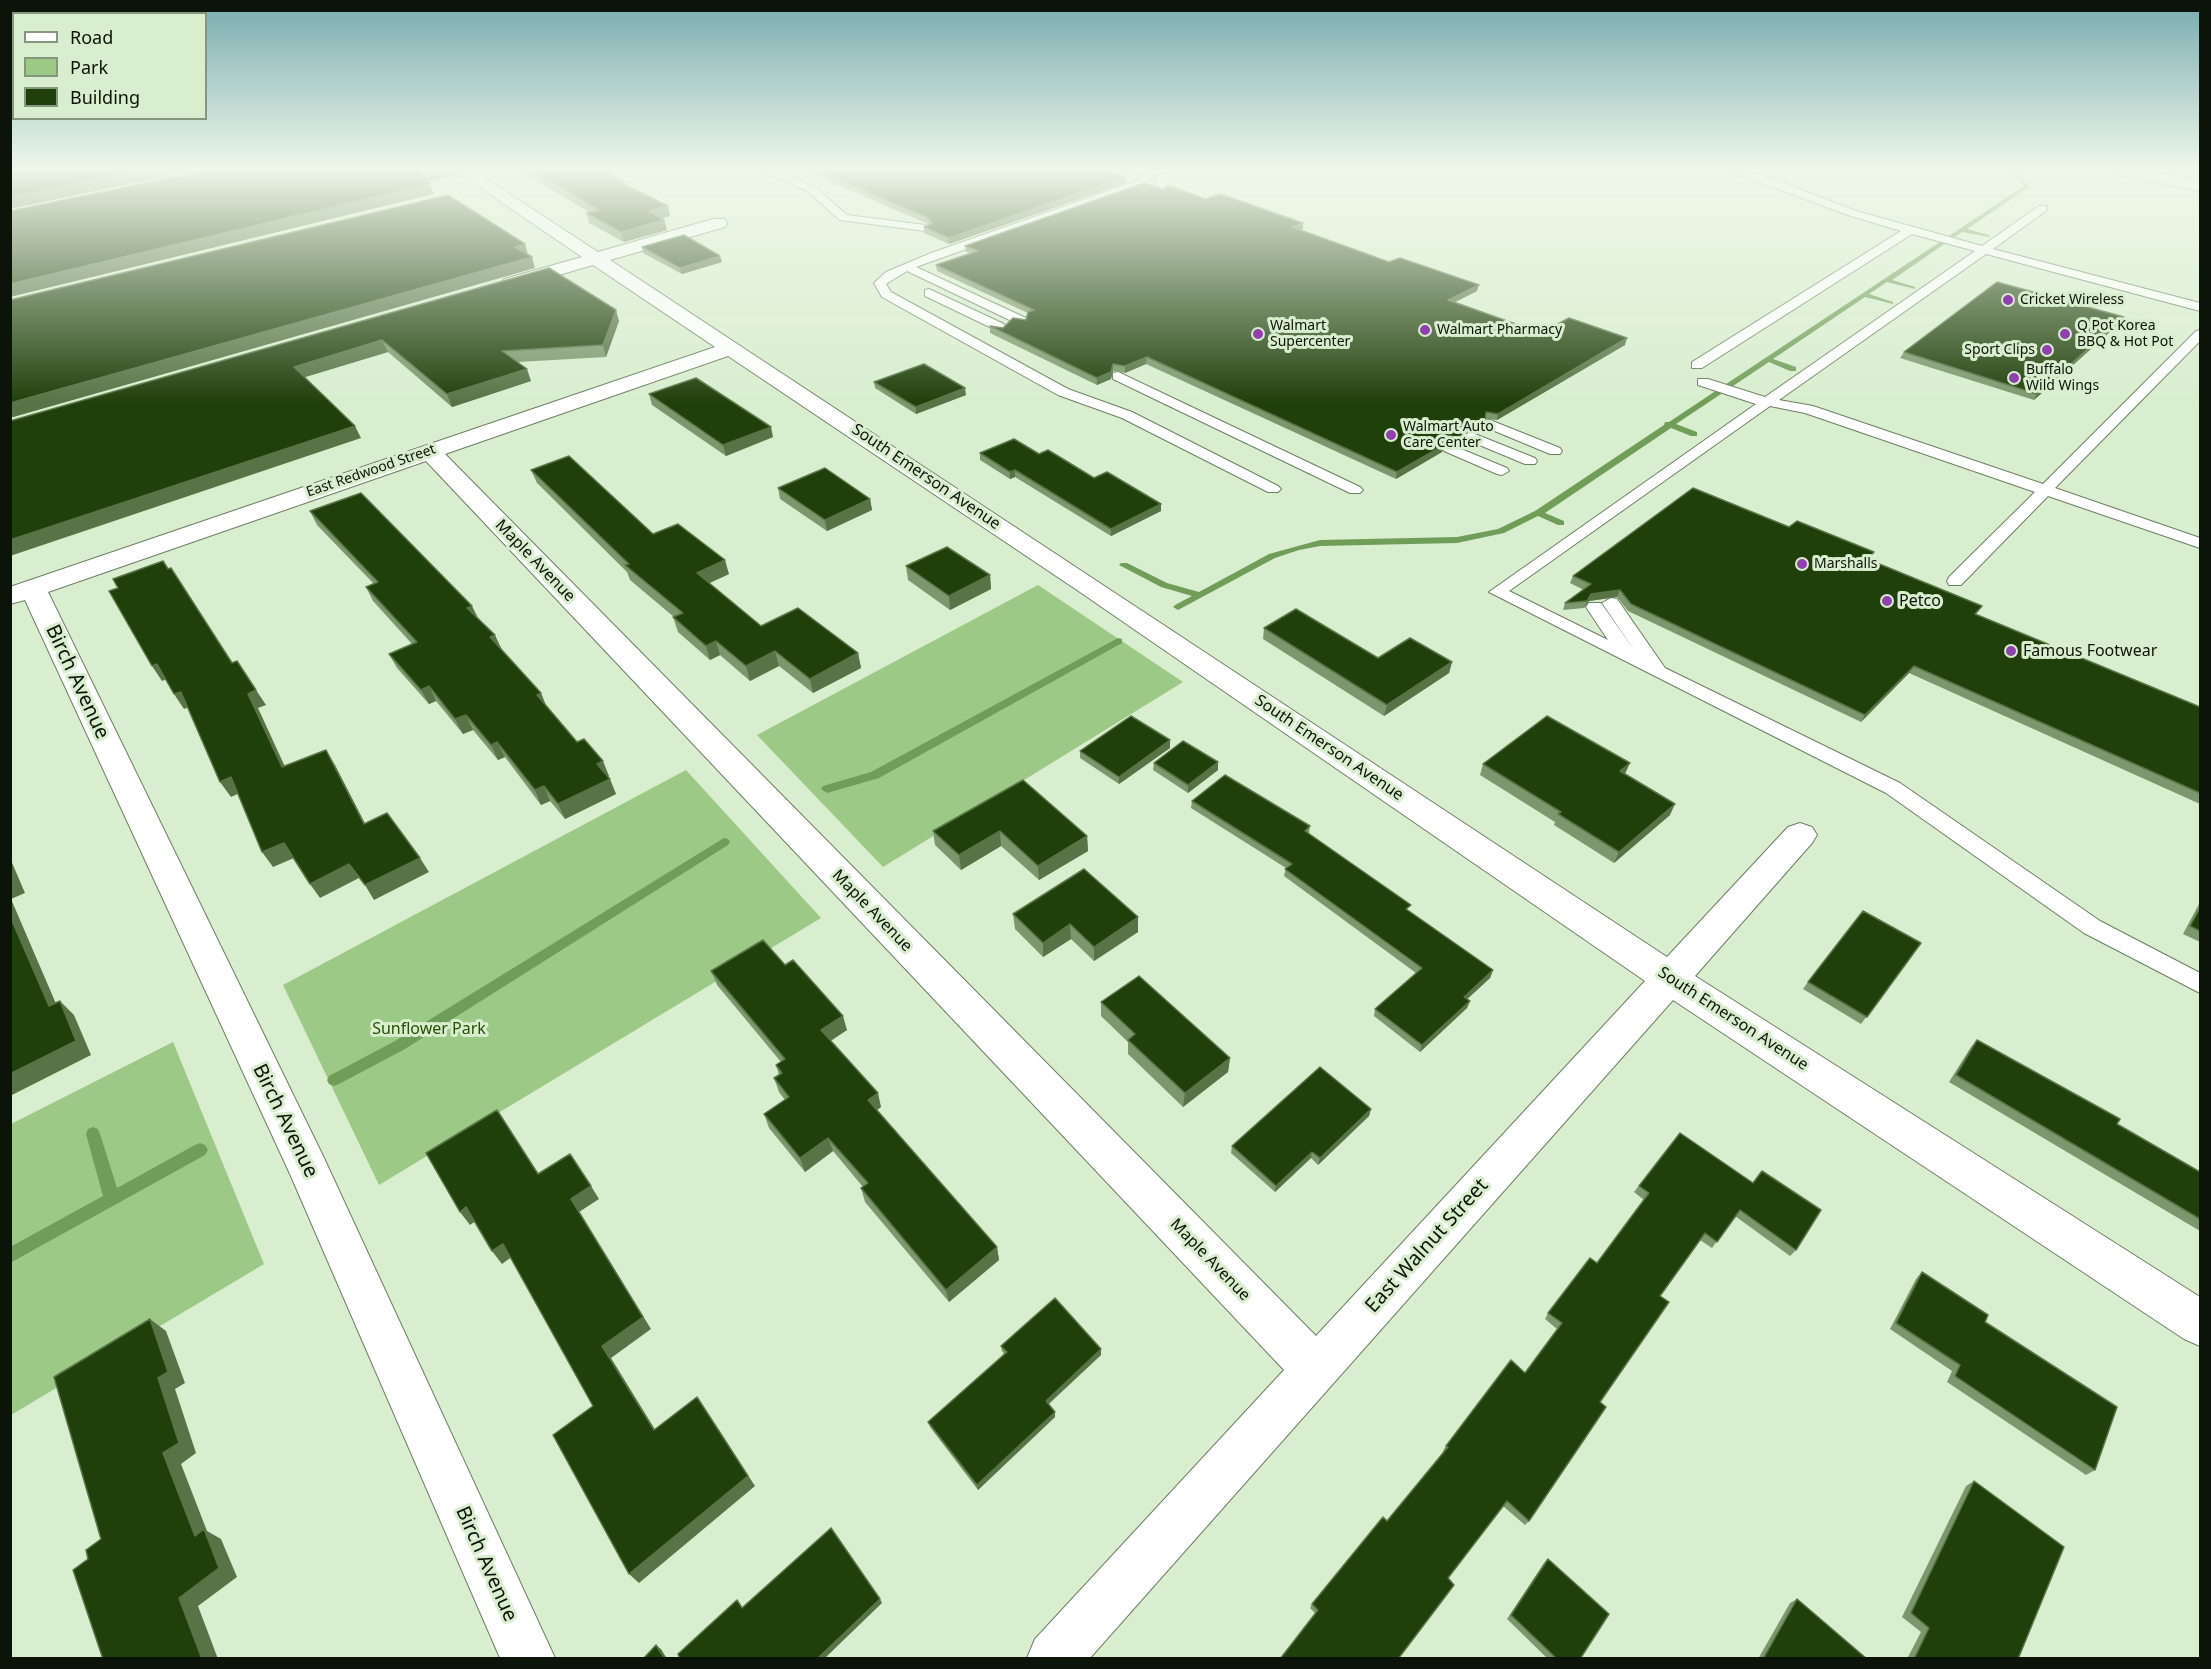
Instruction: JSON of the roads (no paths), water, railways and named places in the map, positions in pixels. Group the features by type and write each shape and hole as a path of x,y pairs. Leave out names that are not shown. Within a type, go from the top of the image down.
{"main road":[{"name":"South Emerson Avenue","path":"579,247 1668,977 2200,1323"},
{"path":"491,289 636,247"},
{"name":"East Redwood Street","path":"22,592 731,348"},
{"name":"Maple Avenue","path":"429,451 1317,1369"},
{"name":"Birch Avenue","path":"22,592 309,1171 528,1659"},
{"name":"East Walnut Street","path":"1054,1659 1668,977 1800,835"}],"lane":[{"path":"959,247 890,274 880,283 886,294 1064,392 1127,415 1273,489"},
{"path":"1697,365 1891,247"},
{"path":"1974,247 2200,307"},
{"path":"1978,248 1497,592 1893,788 2092,927 2200,984"},
{"path":"907,267 1022,321"},
{"path":"890,274 1002,328"},
{"path":"1955,581 2200,334"},
{"path":"1118,376 1355,490"},
{"path":"1703,382 1748,398 1808,409 2200,543"},
{"path":"1464,439 1542,456 1464,439"},
{"path":"1464,439 1502,471 1464,439"},
{"path":"1630,658 1603,605 1659,673"}],"waterway":[{"path":"1886,280 1936,247"},
{"path":"1864,295 1886,280"},
{"path":"1886,280 1913,288"},
{"path":"1768,359 1864,295"},
{"path":"1864,295 1891,303"},
{"path":"1670,425 1768,359"},
{"path":"1768,359 1793,369"},
{"path":"1538,513 1670,425"},
{"path":"1670,425 1694,434"},
{"path":"1200,595 1272,556 1297,548 1320,543 1457,540 1478,537 1501,531 1538,513"},
{"path":"1538,513 1561,523"},
{"path":"1124,565 1164,585 1200,595"},
{"path":"1178,607 1200,595"},
{"path":"827,789 875,775 1118,641"},
{"path":"334,1080 400,1045 724,842"},
{"path":"93,1134 112,1199"},
{"path":"10,1256 200,1150"}],"place":[{"name":"Cricket Wireless","path":"2008,300"},
{"name":"Walmart Pharmacy","path":"1425,330"},
{"name":"Walmart Supercenter","path":"1258,334"},
{"name":"Q Pot Korea BBQ & Hot Pot","path":"2065,334"},
{"name":"Sport Clips","path":"2047,350"},
{"name":"Buffalo Wild Wings","path":"2014,378"},
{"name":"Walmart Auto Care Center","path":"1391,435"},
{"name":"Marshalls","path":"1802,564"},
{"name":"Petco","path":"1887,601"},
{"name":"Famous Footwear","path":"2011,651"}],"park label":[{"name":"Sunflower Park","path":"429,1029"}]}
